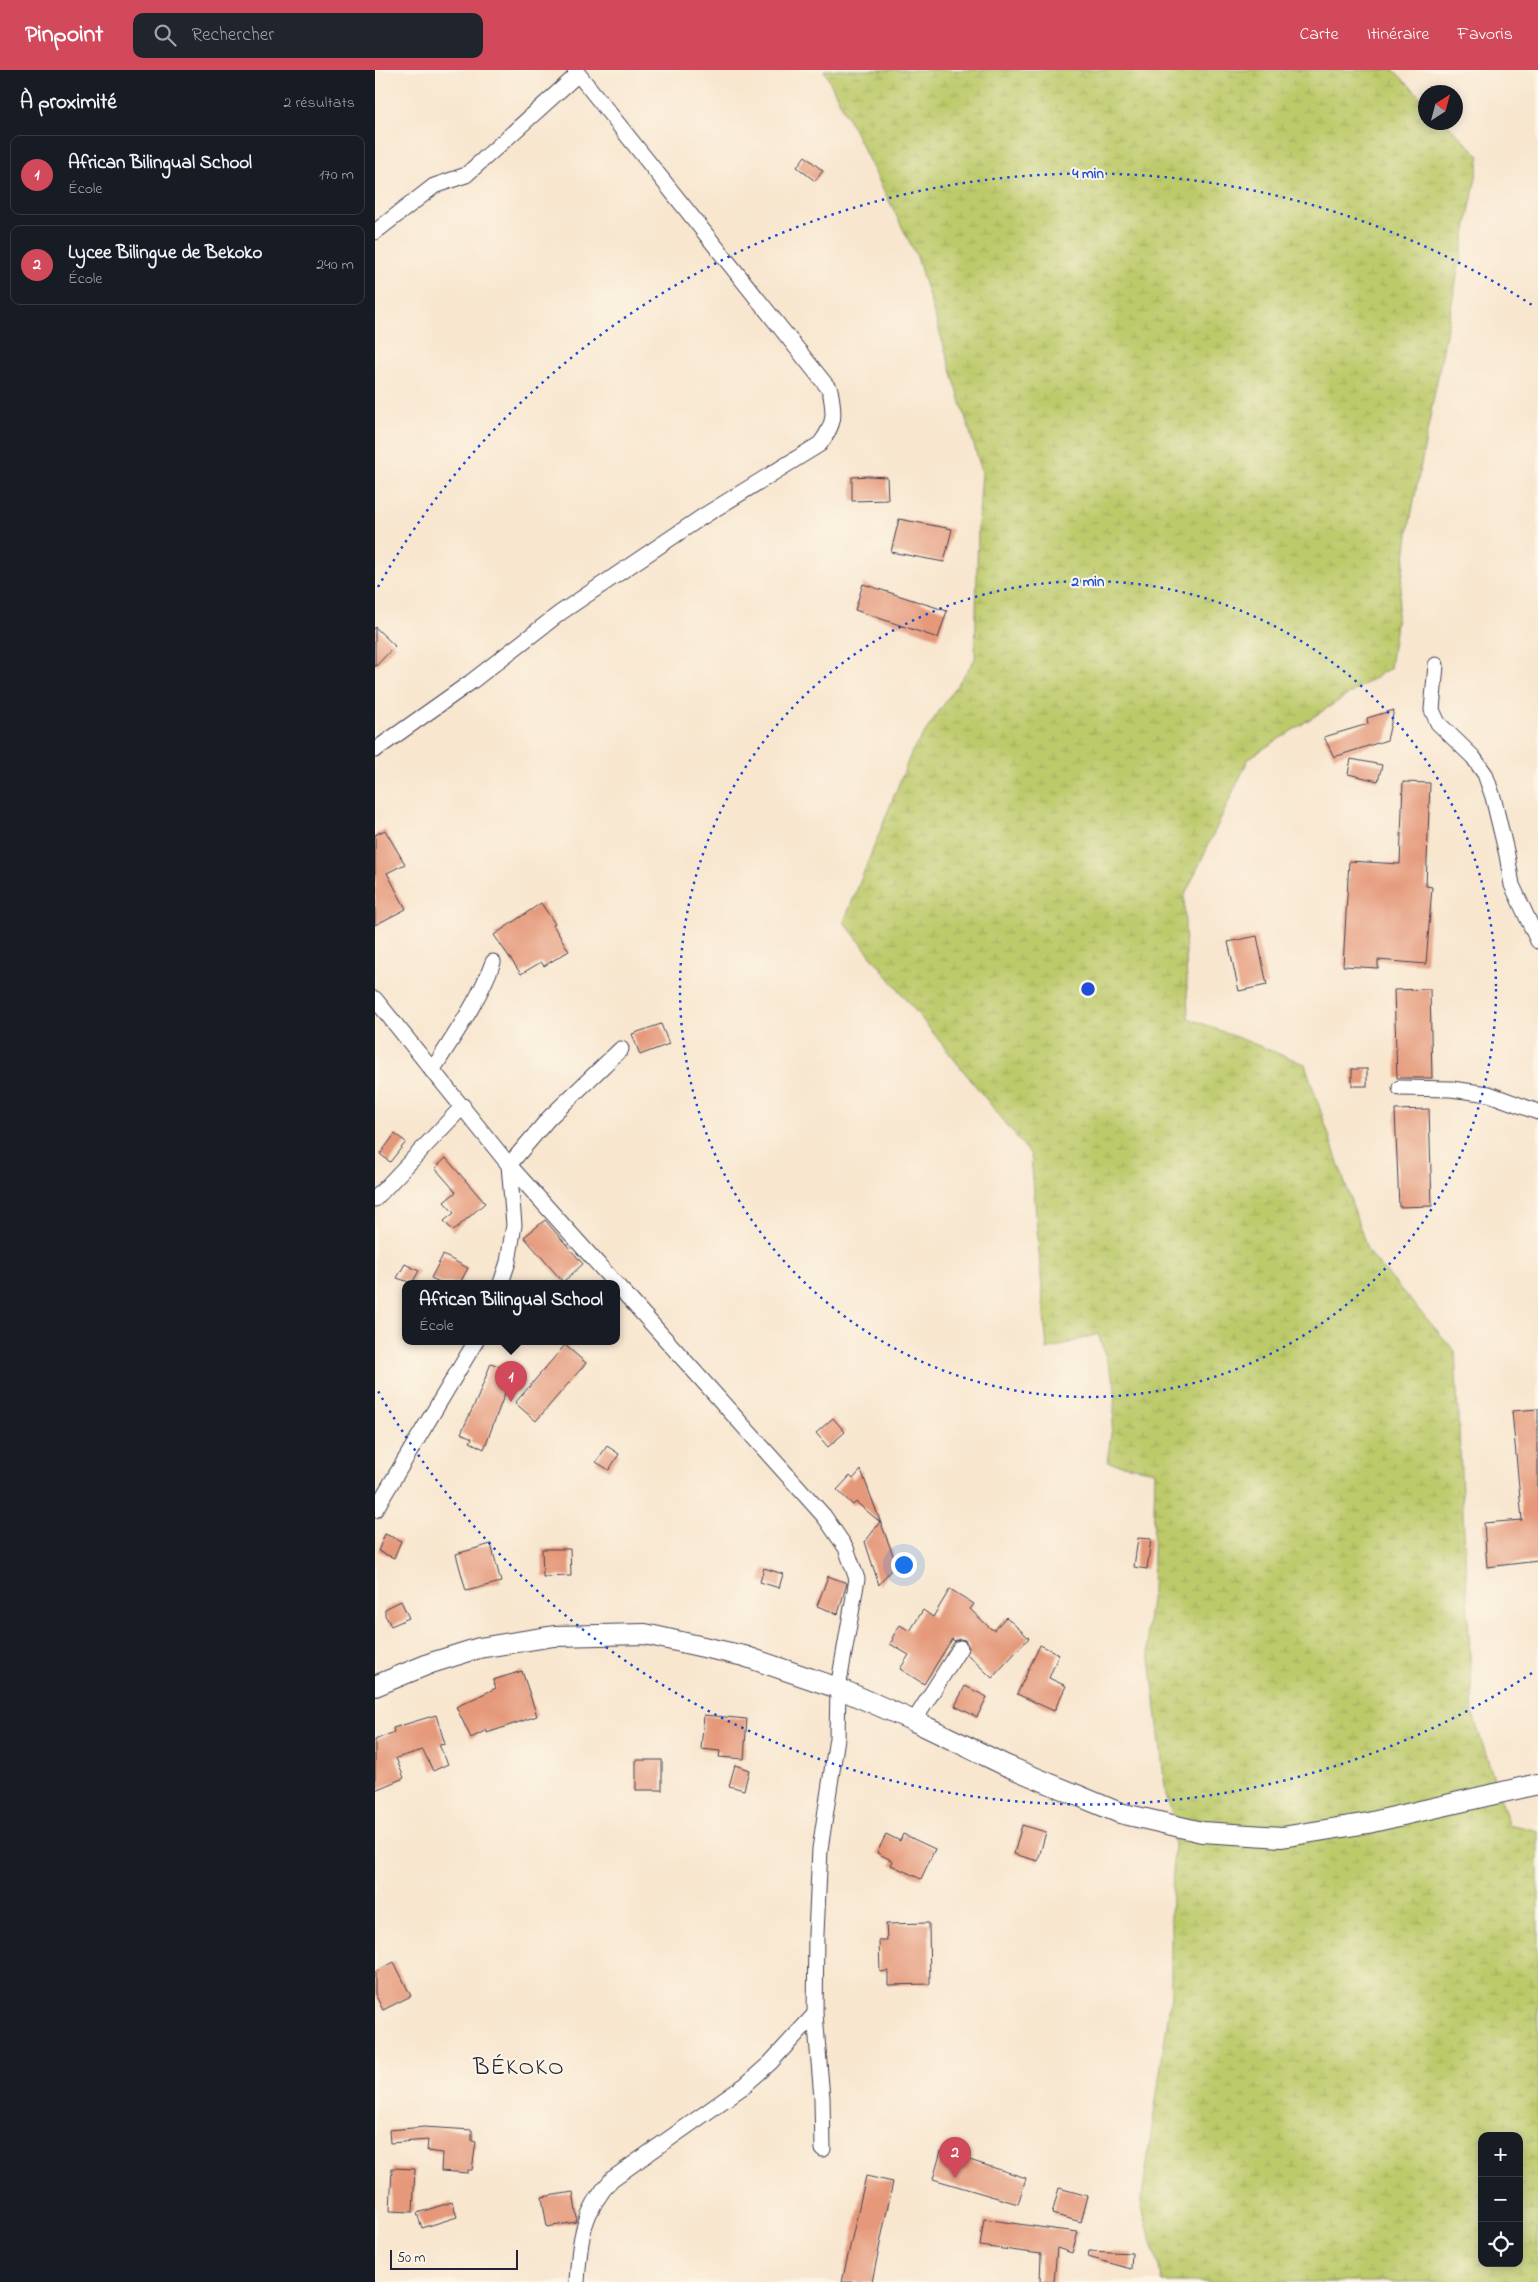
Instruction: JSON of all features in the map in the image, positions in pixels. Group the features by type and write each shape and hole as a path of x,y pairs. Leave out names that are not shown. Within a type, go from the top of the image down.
{"main road":[{"path":"375,1686 431,1663 479,1648 554,1636 645,1634 745,1656 838,1688 914,1721 1005,1766 1120,1813 1202,1832 1281,1837 1368,1823 1538,1784"}],"street":[{"path":"375,232 434,186 466,175 576,72 831,390 834,410 831,429 820,444 702,518 560,613 471,682 375,750"},
{"path":"1436,665 1433,710 1435,716 1438,723 1473,758 1485,774 1493,797 1512,885 1538,941"},
{"path":"432,1070 474,1004 493,962"},
{"path":"375,1000 463,1106 509,1166 612,1280"},
{"path":"502,1280 508,1262 514,1225 509,1166 549,1118 621,1049"},
{"path":"1400,1088 1451,1089 1489,1094 1538,1112"},
{"path":"375,1199 463,1106"},
{"path":"620,1288 824,1516 846,1548 857,1580 838,1688 835,1754 821,1849 816,1934 815,2014 822,2098 823,2149"},
{"path":"375,1510 474,1345"},
{"path":"914,1721 960,1648"},
{"path":"577,2282 579,2243 588,2213 602,2190 612,2179 744,2086 770,2063 815,2014"}],"green space":[{"path":"824,70 1394,70 1418,94 1418,130 1453,130 1480,156 1409,527 1390,668 1249,758 1184,897 1188,1018 1305,1064 1368,1252 1455,1351 1473,1715 1509,1824 1538,1831 1538,2282 1163,2282 1141,2204 1171,1996 1171,1917 1175,1822 1166,1795 1147,1632 1152,1591 1155,1471 1107,1462 1114,1414 1115,1384 1098,1334 1047,1350 1031,1155 844,922 912,751 975,659 978,527 982,472 917,257"}],"building":[{"path":"805,156 823,171 815,181 797,167"},
{"path":"852,477 887,477 888,500 852,501"},
{"path":"899,519 952,529 944,562 891,552"},
{"path":"863,584 947,611 938,638 855,610"},
{"path":"375,627 395,646 375,667"},
{"path":"1394,710 1387,740 1334,757 1324,737 1368,724 1367,718"},
{"path":"1351,759 1382,765 1378,781 1348,774"},
{"path":"1403,782 1430,783 1426,886 1432,887 1426,964 1378,960 1378,968 1343,966 1349,861 1400,864"},
{"path":"385,830 405,864 387,873 406,909 375,925 375,835"},
{"path":"541,903 555,924 553,925 569,951 544,966 541,962 521,974 494,935"},
{"path":"1257,936 1267,985 1239,991 1228,942"},
{"path":"1430,989 1432,1078 1397,1078 1394,990"},
{"path":"661,1024 669,1044 640,1055 632,1034"},
{"path":"1352,1069 1367,1069 1367,1086 1352,1086"},
{"path":"1429,1109 1432,1206 1399,1207 1395,1110"},
{"path":"395,1134 406,1142 390,1162 380,1154"},
{"path":"446,1158 485,1203 453,1231 444,1221 454,1213 444,1202 456,1192 435,1168"},
{"path":"545,1220 583,1264 565,1280 561,1280 524,1237"},
{"path":"443,1255 468,1268 462,1280 435,1280 431,1278"},
{"path":"405,1264 419,1271 414,1280 397,1278"},
{"path":"565,1345 586,1363 536,1421 515,1403"},
{"path":"491,1363 513,1372 484,1449 470,1442 472,1438 461,1433"},
{"path":"1538,1409 1538,1561 1487,1567 1484,1523 1522,1520 1512,1411"},
{"path":"833,1418 845,1432 828,1447 816,1433"},
{"path":"607,1446 619,1454 609,1470 596,1462"},
{"path":"861,1470 896,1563 879,1585 865,1542 880,1522 856,1502 853,1505 837,1490 850,1476 853,1479"},
{"path":"385,1534 401,1541 394,1558 378,1551"},
{"path":"1138,1538 1151,1539 1147,1569 1134,1567"},
{"path":"491,1544 501,1582 466,1591 456,1554"},
{"path":"542,1549 570,1549 571,1576 543,1577"},
{"path":"764,1568 783,1574 779,1588 760,1582"},
{"path":"828,1576 847,1583 838,1614 817,1606"},
{"path":"950,1589 974,1604 970,1609 990,1628 994,1630 1006,1617 1029,1638 992,1678 967,1654 969,1648 965,1640 954,1641 952,1639 924,1684 900,1669 909,1655 890,1644 900,1625 910,1631 923,1610 933,1617"},
{"path":"401,1601 409,1618 391,1626 385,1615 385,1609"},
{"path":"1040,1645 1059,1654 1049,1678 1066,1686 1054,1711 1017,1694"},
{"path":"522,1671 537,1716 487,1733 487,1730 471,1738 456,1707 496,1688 493,1680"},
{"path":"965,1686 987,1697 977,1717 955,1706"},
{"path":"436,1715 445,1744 439,1745 448,1764 433,1771 423,1750 396,1758 404,1778 375,1790 375,1740 394,1732 393,1728"},
{"path":"704,1715 747,1719 744,1759 719,1757 720,1751 701,1749"},
{"path":"636,1760 662,1760 662,1790 636,1790"},
{"path":"735,1765 749,1770 744,1790 729,1786"},
{"path":"1022,1825 1046,1832 1038,1861 1014,1854"},
{"path":"886,1834 900,1841 903,1834 935,1849 921,1879 891,1865 893,1861 877,1853"},
{"path":"929,1923 930,1984 888,1985 888,1971 880,1972 879,1940 887,1940 886,1924"},
{"path":"394,1962 411,1996 383,2010 375,1994 375,1972"},
{"path":"424,2127 472,2130 472,2141 476,2142 472,2170 468,2170 468,2173 441,2171 442,2153 427,2151 428,2140 390,2143 389,2130"},
{"path":"941,2151 1026,2178 1018,2204 933,2179"},
{"path":"392,2168 415,2169 413,2212 390,2211"},
{"path":"866,2176 893,2182 872,2282 842,2282"},
{"path":"1059,2188 1088,2196 1081,2222 1052,2214"},
{"path":"573,2192 576,2222 547,2227 542,2197"},
{"path":"452,2202 457,2217 422,2228 417,2213"},
{"path":"984,2219 1078,2232 1072,2253 1057,2248 1054,2282 1040,2282 1041,2254 980,2246"},
{"path":"1089,2251 1132,2253 1131,2269 1088,2257"}],"place":[{"name":"African Bilingual School","path":"511,1402"},
{"name":"Lycee Bilingue de Bekoko","path":"955,2178"}],"district":[{"name":"BÉKOKO","path":"519,2066"}]}
